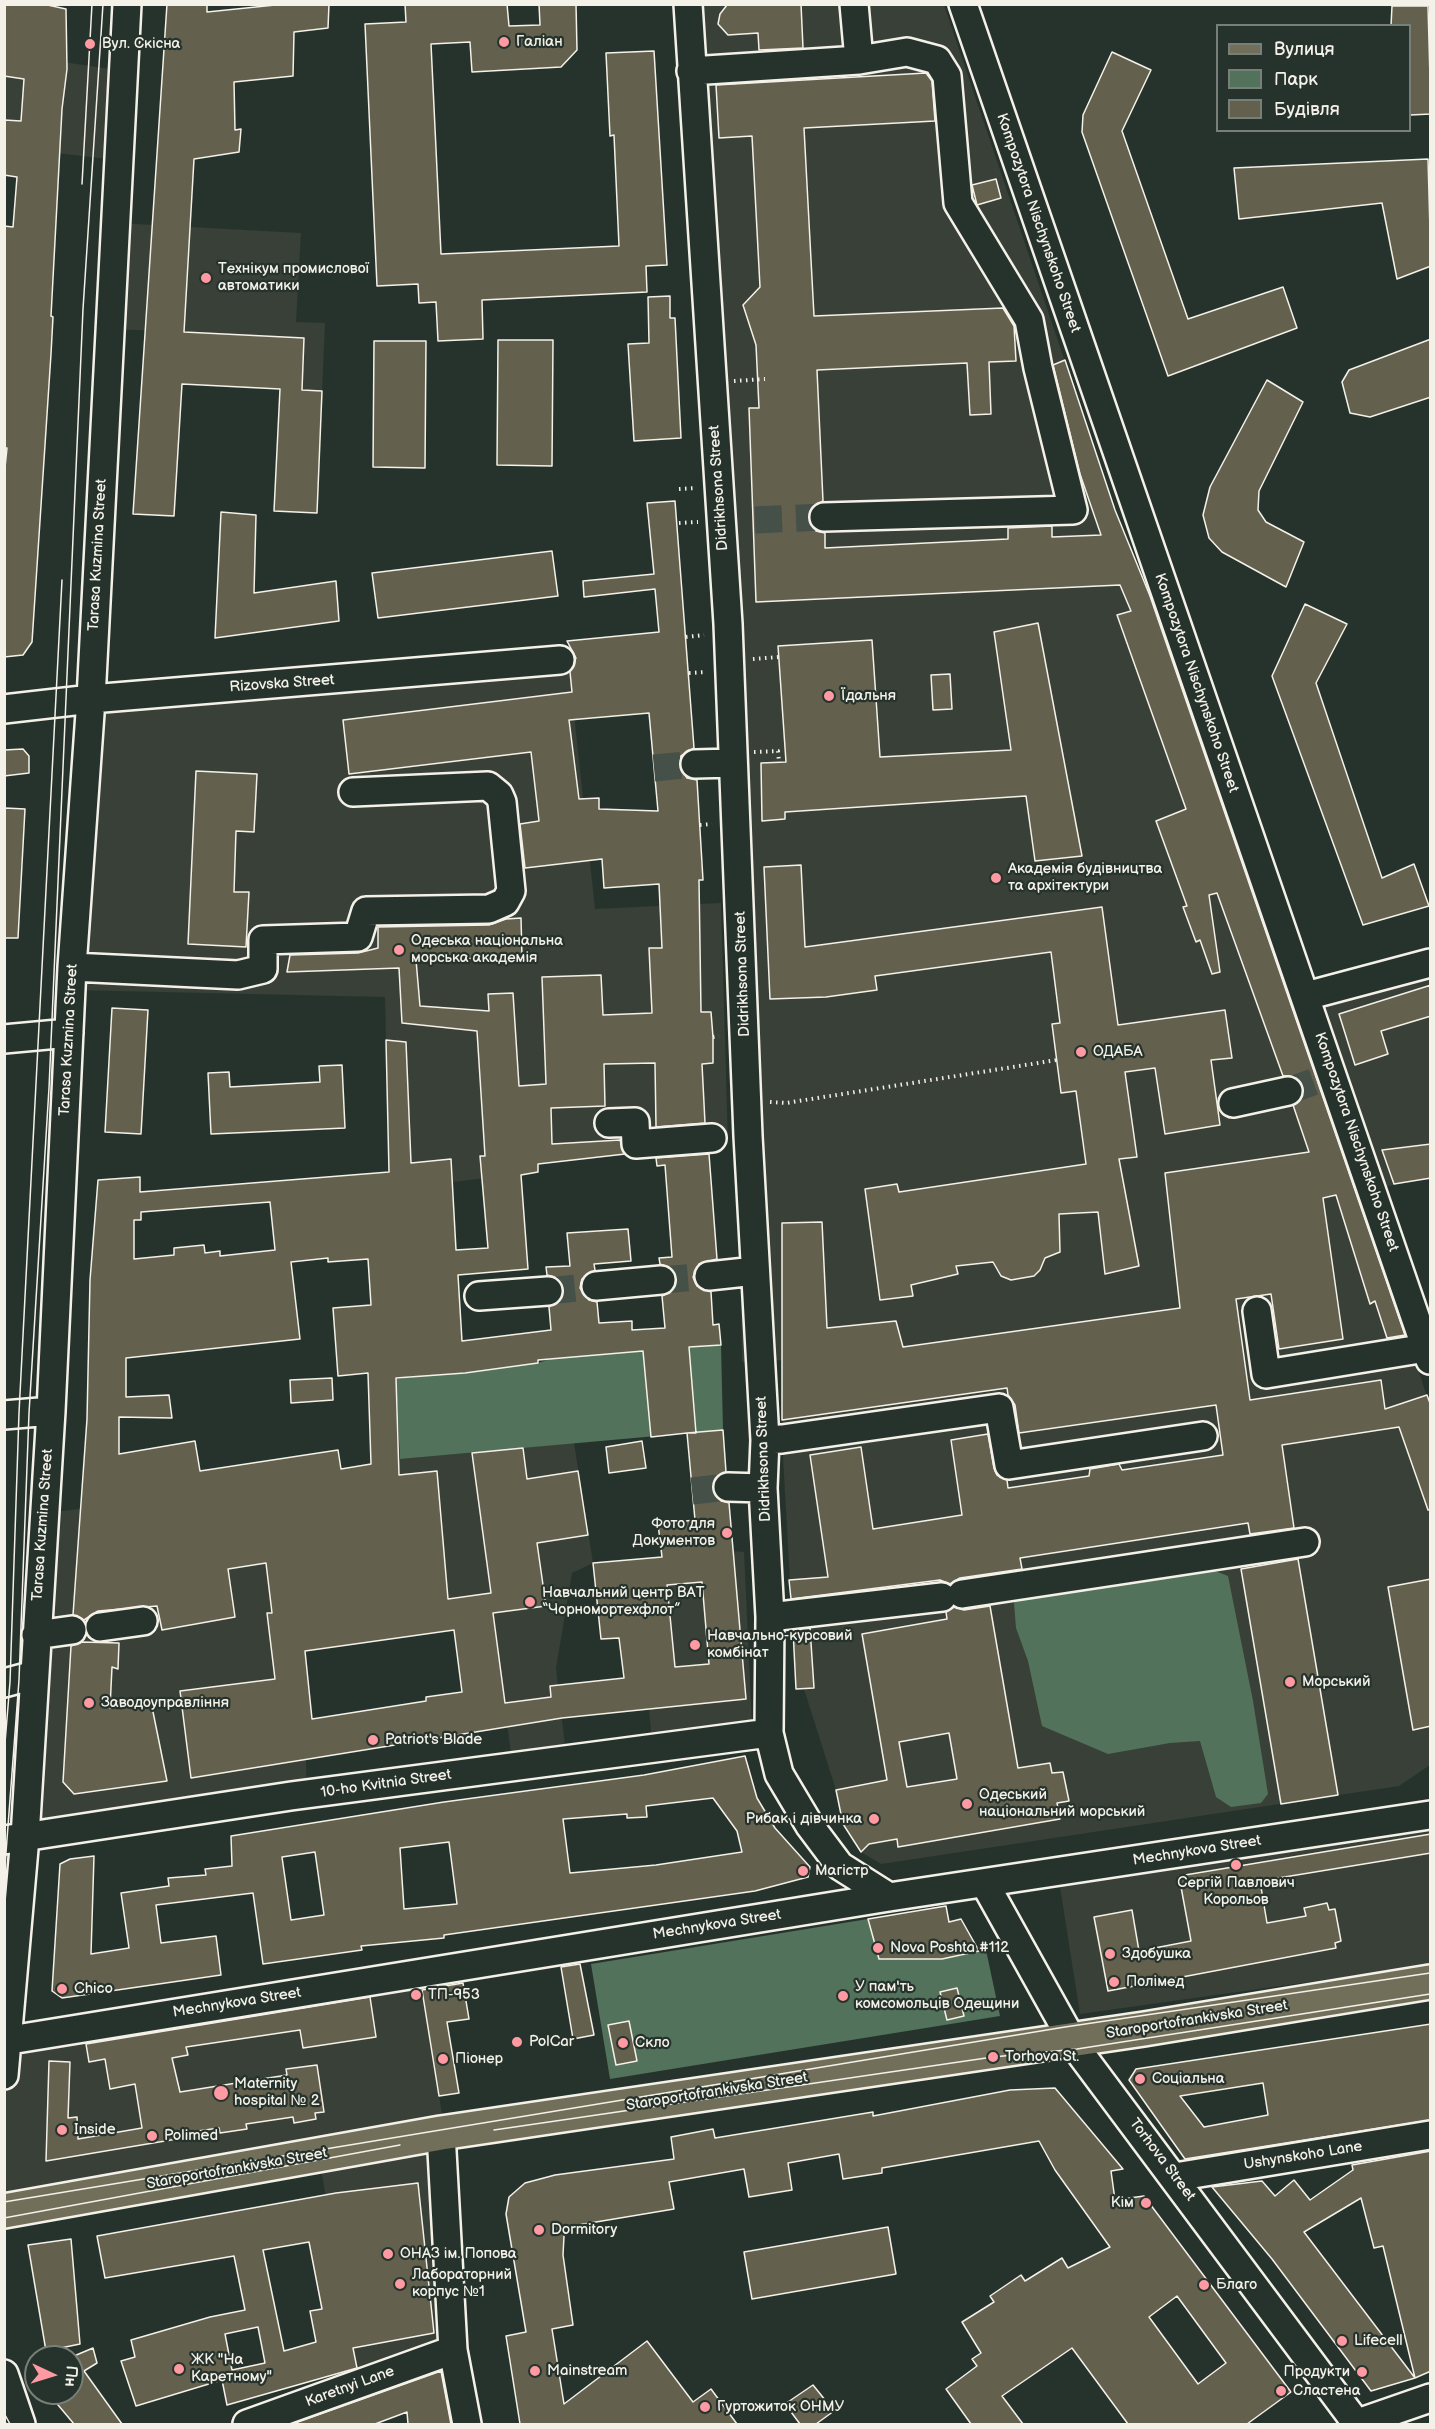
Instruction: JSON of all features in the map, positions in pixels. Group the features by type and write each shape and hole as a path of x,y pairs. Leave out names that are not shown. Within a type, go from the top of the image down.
{"main road":[{"name":"Staroportofrankivska Street","path":"4,2211 441,2133 1431,1982"}],"street":[{"name":"Tarasa Kuzmina Street","path":"4,2075 15,1838 34,1675 51,1411 72,967 91,699 127,4"},
{"name":"Didrikhsona Street","path":"688,4 737,758 748,1102 765,1440 764,1488 770,1617 769,1733 780,1774 810,1826 840,1866 889,1897"},
{"path":"854,4 859,60"},
{"name":"Kompozytora Nischynskoho Street","path":"963,4 1306,996 1328,1076 1429,1354"},
{"path":"691,71 859,60 908,52 937,60 947,76 958,203 1029,320 1038,368 1073,510 824,517"},
{"name":"Rizovska Street","path":"4,709 91,699 560,660"},
{"path":"696,764 737,758"},
{"path":"72,967 238,975 263,969 263,940 358,937 366,911 489,909 505,902 511,891 502,802 499,795 488,786 353,792"},
{"path":"1306,996 1431,963"},
{"path":"4,1039 69,1033"},
{"path":"1233,1103 1288,1091"},
{"path":"609,1123 635,1122 636,1144 712,1138"},
{"path":"710,1276 755,1271"},
{"path":"596,1286 661,1280"},
{"path":"479,1296 548,1291"},
{"path":"1257,1311 1266,1374 1429,1354"},
{"path":"765,1440 782,1440 999,1408 1009,1465 1203,1436"},
{"path":"4,1414 51,1411"},
{"path":"728,1487 764,1488"},
{"path":"770,1617 952,1595 1305,1542"},
{"path":"100,1627 143,1621"},
{"path":"36,1635 72,1630"},
{"path":"4,1683 34,1675"},
{"name":"10-ho Kvitnia Street","path":"15,1838 291,1796 769,1733"},
{"name":"Mechnykova Street","path":"6,2041 889,1897 1431,1815"},
{"name":"Torhova Street","path":"985,1884 1072,2038 1356,2424"},
{"path":"441,2133 453,2350 467,2424"},
{"name":"Ushynskoho Lane","path":"1175,2177 1431,2136"},
{"name":"Karetnyi Lane","path":"247,2424 453,2350"},
{"path":"4,2374 15,2423"},
{"path":"1356,2424 1431,2398"}],"path":[{"path":"697,478 698,500"},
{"path":"679,489 698,488"},
{"path":"699,511 700,534"},
{"path":"679,523 699,522"},
{"path":"704,624 705,645"},
{"path":"686,637 704,635"},
{"path":"748,660 779,657"},
{"path":"706,663 706,684"},
{"path":"688,673 706,672"},
{"path":"737,758 778,751 779,762"},
{"path":"712,812 713,835"},
{"path":"700,825 712,824"},
{"path":"719,1026 720,1047"},
{"path":"712,1036 719,1036"},
{"path":"748,1102 786,1103 1057,1060"}],"shaded area":[{"path":"701,5 944,5 1115,509 1353,1145 1357,1180 1430,1406 1430,1765 1399,1786 881,1864 861,1852 843,1823 836,1790 804,1689 796,1689 782,1439 783,1360 742,1362 734,612"},
{"path":"4,53 123,71 117,160 5,147"},
{"name":"Технікум промислової автоматики","path":"117,223 301,233 296,322 325,323 322,391 182,384 184,332 112,329"},
{"name":"Одеська національна морська академія","path":"568,658 595,909 721,903 728,1144 539,1164 538,1172 452,1182 389,1172 385,997 73,990 91,700"},
{"path":"1430,963 1430,1178 1373,1189 1307,996"},
{"path":"574,1443 593,1563 572,1573 556,1668 566,1754 512,1762 491,1593 301,1621 307,1793 25,1836 45,1513 103,1506 400,1459"},
{"name":"Навчально-курсовий комбінат","path":"733,1551 744,1552 752,1726 652,1741 638,1588"},
{"path":"1427,1816 1430,1833 1430,1965 1080,2014 1058,1874"},
{"name":"Maternity hospital № 2","path":"421,1983 444,2127 5,2208 4,2091 9,2042"},
{"name":"ОНАЗ ім. Попова","path":"438,2136 451,2348 344,2386 333,2238 319,2158"}],"green space":[{"path":"721,1345 723,1430 400,1459 396,1379 538,1363 553,1358"},
{"path":"1205,1567 1228,1576 1253,1701 1268,1794 1261,1803 1231,1807 1216,1797 1200,1741 1170,1743 1108,1754 1042,1726 1028,1661 1016,1628 1014,1603 1026,1590"},
{"path":"868,1919 879,1959 942,1959 986,1950 1000,2016 610,2079 591,1964"}],"building":[{"path":"4,4 43,4 66,9 67,69 62,109 51,354 32,642 23,655 4,657 4,477 7,448 4,448 4,226 13,227 17,177 4,175 4,120 21,121 24,79 4,76"},
{"path":"167,4 207,4 207,12 285,4 329,4 328,28 294,32 293,76 234,82 235,130 241,129 239,152 194,159 184,332 304,338 302,390 322,391 317,513 274,511 280,389 182,384 174,516 133,514"},
{"path":"405,4 507,4 509,26 540,25 539,4 576,4 577,50 561,67 472,72 470,42 431,44 441,254 619,246 614,135 610,136 606,53 654,51 667,265 646,266 647,292 482,300 483,339 438,341 436,302 419,303 418,284 377,286 365,24 406,22"},
{"path":"801,4 803,48 759,50 758,33 728,35 718,24 720,14 727,5"},
{"path":"1392,6 1428,6 1431,114 1411,115 1411,24 1391,24"},
{"path":"1112,52 1151,70 1122,131 1188,319 1283,287 1297,328 1168,376 1082,132 1083,115"},
{"path":"926,73 932,81 935,121 804,128 814,316 1003,308 1014,326 1016,361 989,362 991,414 970,415 967,363 817,370 823,501 810,509 808,517 810,525 816,531 825,533 825,548 1008,539 1008,528 1052,526 1052,537 1101,535 1080,474 1053,365 1065,360 1115,510 1150,596 1405,1335 1387,1338 1375,1301 1370,1304 1336,1195 1323,1198 1343,1339 1279,1349 1271,1294 1236,1299 1250,1400 1381,1380 1385,1409 1427,1395 1431,1406 1431,1510 1428,1510 1399,1427 1282,1445 1294,1528 1250,1534 1248,1523 1020,1558 1022,1569 960,1578 950,1584 940,1580 791,1599 789,1580 828,1577 810,1455 861,1447 873,1529 962,1515 951,1440 988,1434 994,1468 997,1475 1007,1480 1008,1488 1089,1476 1090,1469 1119,1464 1122,1470 1223,1455 1216,1405 1019,1433 1015,1405 1008,1395 1007,1388 782,1420 782,1223 822,1222 827,1328 896,1321 903,1347 1180,1308 1165,1173 1309,1152 1293,1105 1303,1096 1303,1087 1293,1076 1283,1076 1217,893 1209,895 1220,972 1212,974 1200,940 1196,942 1183,907 1187,906 1156,821 1186,809 1117,615 1131,611 1120,585 756,602 749,408 759,408 756,345 743,305 760,287 752,136 719,138 716,85"},
{"path":"1428,159 1431,266 1397,279 1382,203 1239,219 1234,168"},
{"path":"996,179 1001,198 977,205 972,185"},
{"path":"670,296 670,318 675,318 681,438 634,441 628,344 649,343 648,297"},
{"path":"1431,339 1431,397 1370,417 1350,413 1342,382 1349,370"},
{"path":"498,340 553,340 552,466 497,465"},
{"path":"374,341 426,341 425,468 373,467"},
{"path":"1267,380 1303,402 1259,491 1258,510 1266,522 1304,542 1286,587 1222,552 1209,538 1203,515 1210,487"},
{"path":"675,501 694,748 681,756 679,765 687,778 697,780 703,880 699,880 701,1012 711,1012 713,1037 713,1063 702,1064 705,1123 656,1127 655,1063 604,1064 605,1106 551,1108 552,1144 620,1140 625,1154 538,1164 538,1172 521,1175 528,1269 458,1275 462,1341 551,1330 549,1307 562,1298 564,1289 555,1277 547,1275 546,1267 570,1266 567,1233 628,1229 631,1261 594,1264 595,1270 582,1279 580,1288 589,1300 597,1302 599,1323 632,1321 632,1330 665,1328 662,1296 671,1292 677,1279 673,1270 660,1264 659,1258 672,1257 665,1165 657,1166 656,1158 709,1154 717,1259 699,1264 693,1277 697,1286 711,1292 713,1325 719,1324 721,1345 689,1347 696,1432 723,1430 726,1472 715,1478 712,1487 719,1500 729,1503 746,1699 562,1718 191,1778 180,1691 275,1679 267,1613 272,1613 266,1563 228,1569 235,1617 162,1630 157,1606 98,1611 84,1620 73,1615 87,1419 90,1280 98,1180 140,1177 140,1192 389,1172 386,1040 406,1042 411,1163 451,1159 456,1250 488,1248 480,1156 485,1156 477,1031 402,1023 399,968 287,972 290,955 358,953 378,948 378,927 489,925 506,919 521,918 522,957 416,960 420,1006 489,1011 488,994 513,993 519,1086 546,1084 542,977 601,975 603,1015 652,1013 649,948 662,948 659,884 604,888 602,859 525,868 520,824 539,821 531,752 349,774 343,720 572,692 570,672 576,658 567,641 659,632 655,589 584,597 583,581 654,574 647,503","holes":["649,713 658,811 599,809 599,798 579,799 569,720","270,1202 275,1250 220,1256 220,1251 205,1253 204,1245 174,1248 174,1255 134,1259 134,1220 141,1220 141,1212","328,1258 328,1262 368,1259 371,1305 333,1308 338,1376 368,1373 371,1464 341,1469 338,1450 200,1471 195,1441 119,1454 119,1417 172,1418 169,1395 126,1397 126,1358 300,1339 291,1262","643,1351 651,1437 687,1433 695,1520 658,1524 662,1557 593,1563 601,1639 619,1638 624,1678 550,1686 551,1697 505,1703 493,1613 546,1606 537,1543 588,1535 578,1471 527,1479 523,1448 472,1453 491,1593 448,1599 437,1471 399,1475 396,1378 465,1373 538,1363 538,1360","702,1582 709,1664 675,1667 667,1585","454,1630 462,1692 426,1697 426,1701 312,1719 305,1651"]},
{"path":"221,512 256,515 254,593 336,581 339,621 215,638"},
{"path":"552,551 558,596 378,618 372,573"},
{"path":"1305,604 1347,624 1316,683 1382,878 1414,864 1429,906 1363,925 1272,676"},
{"path":"1038,623 1082,856 1035,861 1026,796 785,812 785,819 762,821 761,763 786,762 778,646 872,640 880,757 1011,750 994,632"},
{"path":"950,674 952,709 933,710 931,675"},
{"path":"23,749 29,756 29,773 4,776 4,750"},
{"path":"196,771 257,774 254,832 236,831 234,892 249,892 246,947 188,944"},
{"path":"5,808 25,809 18,938 4,938"},
{"path":"801,865 805,947 1102,907 1118,1025 1225,1010 1232,1058 1211,1060 1220,1125 1165,1134 1155,1068 1125,1072 1137,1157 1119,1159 1139,1266 1105,1274 1098,1212 1059,1214 1060,1252 1045,1258 1040,1270 1034,1276 1011,1280 1001,1276 993,1262 956,1266 958,1274 911,1285 913,1296 880,1300 865,1189 897,1184 899,1192 1086,1164 1076,1091 1061,1093 1052,1024 1060,1023 1051,952 875,976 877,990 826,997 770,999 764,867"},
{"path":"1431,985 1431,1016 1381,1031 1388,1054 1355,1065 1339,1014"},
{"path":"112,1008 148,1010 141,1134 105,1132"},
{"path":"342,1065 345,1128 211,1134 208,1073 229,1072 230,1087 320,1082 319,1066"},
{"path":"1431,1144 1431,1178 1394,1184 1382,1150"},
{"path":"332,1378 333,1400 291,1403 290,1380"},
{"path":"642,1441 646,1468 609,1473 606,1447"},
{"name":"Морський","path":"1298,1559 1338,1795 1281,1804 1241,1569"},
{"path":"1431,1579 1431,1726 1413,1730 1388,1587"},
{"path":"990,1606 1018,1768 1050,1763 1052,1773 1063,1772 1069,1801 1057,1803 1060,1819 898,1847 897,1839 869,1844 861,1852 843,1824 836,1790 887,1780 862,1634 947,1619 946,1612 954,1607 964,1610","holes":["949,1733 957,1779 907,1787 899,1742"]},
{"path":"810,1628 814,1688 796,1689 793,1630"},
{"name":"Заводоуправління","path":"82,1642 119,1643 118,1669 112,1667 110,1708 151,1702 167,1781 74,1794 63,1782 71,1646"},
{"path":"745,1756 757,1798 775,1828 810,1867 808,1877 755,1891 444,1935 444,1938 361,1946 362,1950 263,1964 253,1893 156,1905 161,1943 216,1936 221,1975 62,1998 52,1991 60,1864 70,1859 94,1856 91,1954 129,1948 121,1893 169,1886 168,1878 206,1875 205,1869 232,1866 231,1836 444,1802 644,1775","holes":["713,1798 737,1831 742,1852 656,1865 570,1873 563,1819 627,1814 627,1818 647,1817 646,1806","449,1842 457,1904 404,1909 400,1848","315,1852 324,1915 291,1920 282,1857"]},
{"path":"1431,1834 1431,1853 1260,1881 1267,1923 1306,1916 1304,1908 1327,1903 1329,1910 1335,1909 1341,1941 1335,1943 1336,1948 1108,1991 1094,1917 1132,1910 1139,1951 1191,1941 1179,1876"},
{"path":"946,1906 949,1922 961,1919 979,1951 942,1959 879,1959 868,1919"},
{"path":"580,1964 594,2035 573,2039 561,1967"},
{"path":"463,1983 469,2019 447,2022 459,2093 439,2096 422,1990"},
{"path":"957,1988 964,2016 947,2020 940,1992"},
{"path":"370,1997 376,2037 303,2048 300,2030 186,2047 188,2055 172,2058 180,2092 287,2075 286,2069 317,2065 324,2112 315,2113 316,2119 294,2123 293,2117 246,2124 247,2129 220,2133 219,2128 177,2134 177,2139 46,2161 49,2061 70,2062 68,2118 77,2117 78,2139 142,2128 135,2084 110,2089 105,2059 89,2062 86,2044"},
{"name":"Скло","path":"629,2021 637,2061 616,2065 608,2025"},
{"path":"1431,2024 1431,2120 1185,2159 1129,2080 1136,2069","holes":["1263,2083 1268,2115 1204,2127 1180,2096"]},
{"path":"1055,2088 1123,2169 1111,2171 1115,2200 1144,2196 1291,2392 1247,2424 1128,2424 1072,2348 1002,2396 1023,2424 971,2424 946,2389 977,2366 972,2359 981,2353 962,2322 994,2302 990,2296 1021,2275 1025,2281 1062,2258 1068,2268 1110,2247 1055,2170 1039,2141 882,2168 882,2173 843,2179 839,2154 788,2163 792,2190 749,2197 744,2169 669,2182 674,2209 572,2226 564,2236 563,2255 573,2325 552,2329 564,2404 647,2341 693,2402 711,2389 737,2424 520,2424 506,2336 526,2332 506,2214 509,2197 525,2183 555,2175 674,2159 671,2137 713,2129 715,2138 873,2112 873,2116 1010,2090","holes":["1177,2296 1226,2363 1198,2384 1149,2317"]},
{"path":"1431,2151 1431,2371 1415,2378 1371,2391 1272,2259 1212,2187 1262,2181 1275,2196 1294,2180 1310,2200 1353,2170 1352,2165","holes":["1361,2198 1374,2248 1383,2246 1415,2378 1304,2232"]},
{"path":"418,2183 434,2333 353,2348 357,2368 227,2405 222,2380 136,2406 121,2361 135,2357 131,2340 210,2317 245,2310 234,2256 105,2278 97,2236 336,2193","holes":["309,2242 322,2309 310,2311 316,2342 284,2351 263,2250","258,2327 265,2363 232,2370 225,2334"]},
{"path":"888,2227 896,2274 752,2299 744,2252"},
{"path":"71,2239 80,2344 45,2345 28,2245"},
{"path":"93,2348 97,2363 84,2371 84,2352"},
{"path":"84,2371 122,2424 74,2424 58,2405 84,2405"},
{"path":"441,2371 451,2424 408,2424 407,2412 375,2424 292,2424"},
{"path":"813,2385 834,2411 816,2424 800,2424 785,2404"}],"tunnel":[{"path":"755,520 824,517"},
{"path":"654,768 695,764"},
{"path":"1288,1091 1324,1078"},
{"path":"661,1280 709,1276"},
{"path":"548,1291 596,1286"},
{"path":"692,1491 728,1487"}],"tram line":[{"path":"82,184 92,4"},
{"path":"4,1879 19,1680 29,1413 49,1088 83,309 103,4"},
{"path":"4,1755 10,1682 19,1413 62,580"},
{"path":"4,2202 1065,2027 1430,1973"},
{"path":"494,2130 993,2057 1077,2049 1430,1994"},
{"path":"4,2218 400,2145"},
{"path":"4,2413 10,2424"}],"place":[{"name":"Галіан","path":"504,42"},
{"name":"Вул. Скісна","path":"90,44"},
{"name":"Технікум промислової автоматики","path":"206,278"},
{"name":"Їдальня","path":"829,696"},
{"name":"Академія будівництва та архітектури","path":"996,878"},
{"name":"Одеська національна морська академія","path":"399,950"},
{"name":"ОДАБА","path":"1081,1052"},
{"name":"Фото для Документов","path":"727,1533"},
{"name":"Навчальний центр ВАТ “Чорномортехфлот”","path":"530,1602"},
{"name":"Навчально-курсовий комбінат","path":"695,1645"},
{"name":"Морський","path":"1290,1682"},
{"name":"Заводоуправління","path":"89,1703"},
{"name":"Patriot's Blade","path":"373,1740"},
{"name":"Одеський національний морський","path":"967,1804"},
{"name":"Рибак і дівчинка","path":"874,1819"},
{"name":"Сергій Павлович Корольов","path":"1236,1865"},
{"name":"Магiстр","path":"803,1871"},
{"name":"Nova Poshta #112","path":"878,1948"},
{"name":"Здобушка","path":"1110,1954"},
{"name":"Полімед","path":"1114,1982"},
{"name":"Chico","path":"62,1989"},
{"name":"ТП-953","path":"416,1995"},
{"name":"У пам'ть комсомольців Одещини","path":"843,1996"},
{"name":"PolCar","path":"517,2042"},
{"name":"Скло","path":"623,2043"},
{"name":"Torhova St.","path":"993,2057"},
{"name":"Піонер","path":"443,2059"},
{"name":"Соціальна","path":"1140,2079"},
{"name":"Maternity hospital № 2","path":"221,2093"},
{"name":"Inside","path":"62,2130"},
{"name":"Polimed","path":"152,2136"},
{"name":"Кім","path":"1146,2203"},
{"name":"Dormitory","path":"539,2230"},
{"name":"ОНАЗ ім. Попова","path":"388,2254"},
{"name":"Лабораторний корпус №1","path":"400,2284"},
{"name":"Благо","path":"1204,2285"},
{"name":"Lifecell","path":"1342,2341"},
{"name":"ЖК \"На Каретному\"","path":"179,2369"},
{"name":"Mainstream","path":"535,2371"},
{"name":"Продукти","path":"1362,2372"},
{"name":"Сластена","path":"1281,2391"},
{"name":"Гуртожиток ОНМУ","path":"705,2407"}]}
